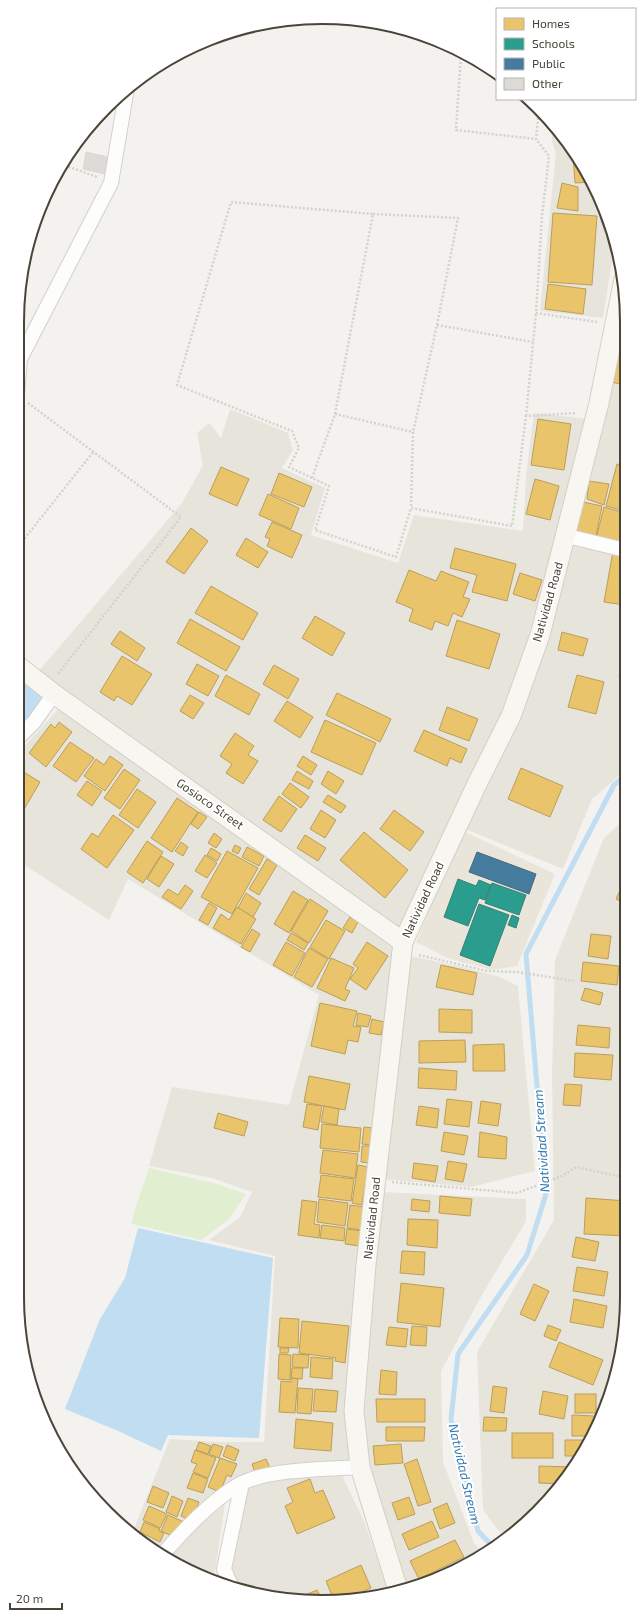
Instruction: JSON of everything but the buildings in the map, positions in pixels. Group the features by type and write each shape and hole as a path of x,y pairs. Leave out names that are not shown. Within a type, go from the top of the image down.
{"street":[{"path":"24,351 111,183 126,98"},
{"name":"Natividad Road","path":"397,1586 360,1467 354,1411 376,1181 403,946 476,784 511,716 540,635 599,403 619,304"},
{"path":"566,536 620,549"},
{"name":"Gosioco Street","path":"24,669 55,686 403,946"},
{"path":"24,732 34,722 55,686"},
{"path":"166,1551 210,1506 242,1483 278,1473 360,1467"},
{"path":"229,1580 224,1569 242,1483"}],"path":[{"path":"461,59 456,130 536,139"},
{"path":"411,508 512,526 534,342 542,216 549,156 536,139 538,117"},
{"path":"68,166 111,183"},
{"path":"231,202 373,214 458,218 437,325 414,432 411,508 396,557 315,530 329,486 289,467 299,448 292,431 177,385 231,202"},
{"path":"312,478 336,414 373,214"},
{"path":"536,313 597,321 596,329"},
{"path":"437,325 534,342"},
{"path":"24,400 182,517 55,686"},
{"path":"526,418 526,416 577,413 579,406"},
{"path":"336,414 414,432"},
{"path":"24,539 94,452"},
{"path":"403,946 487,971 517,972 574,982"},
{"path":"376,1181 517,1193 562,1176 576,1167 620,1176"}],"shaded area":[{"path":"552,134 570,156 580,173 597,208 610,245 612,260 603,318 540,311 556,153 552,142"},
{"path":"619,303 620,775 592,799 563,869 465,829 519,715"},
{"path":"230,409 288,433 293,450 282,468 325,488 311,535 398,563 414,515 523,531 526,475 534,413 588,419 530,640 506,714 398,929 38,672 182,503 203,465 197,433 209,423 221,438"},
{"path":"61,706 396,946 351,1464 276,1470 231,1481 164,1549 134,1528 170,1439 218,1442 264,1442 275,1256 209,1240 240,1217 252,1192 212,1178 149,1166 172,1087 289,1105 319,995 128,879 109,920 24,865 24,746"},
{"path":"620,823 620,1297 617,1336 610,1374 604,1393 580,1446 570,1463 533,1508 501,1534 483,1510 477,1352 554,1220 552,1074 555,960 604,838"},
{"path":"463,831 555,874 517,966 492,970 447,958 416,942"},
{"path":"411,956 500,977 518,986 535,1171 471,1187 382,1179"},
{"path":"382,1192 526,1199 526,1221 483,1293 441,1371 443,1462 474,1543 480,1549 436,1572 404,1583 367,1477 358,1410"},
{"path":"341,1473 364,1521 388,1587 341,1594 303,1594 264,1589 225,1579 235,1486 278,1475"},
{"path":"226,1497 215,1575 173,1555"}],"green space":[{"path":"149,1168 213,1183 246,1194 229,1219 201,1240 132,1224 134,1212"}],"water":[{"path":"24,677 46,697 24,726"},
{"path":"138,1228 273,1258 259,1438 168,1435 161,1451 116,1430 65,1409 100,1319 125,1278"}],"waterway":[{"name":"Natividad Stream","path":"490,1544 478,1531 451,1419 458,1354 527,1255 546,1194 526,954 614,785 620,780"}]}
